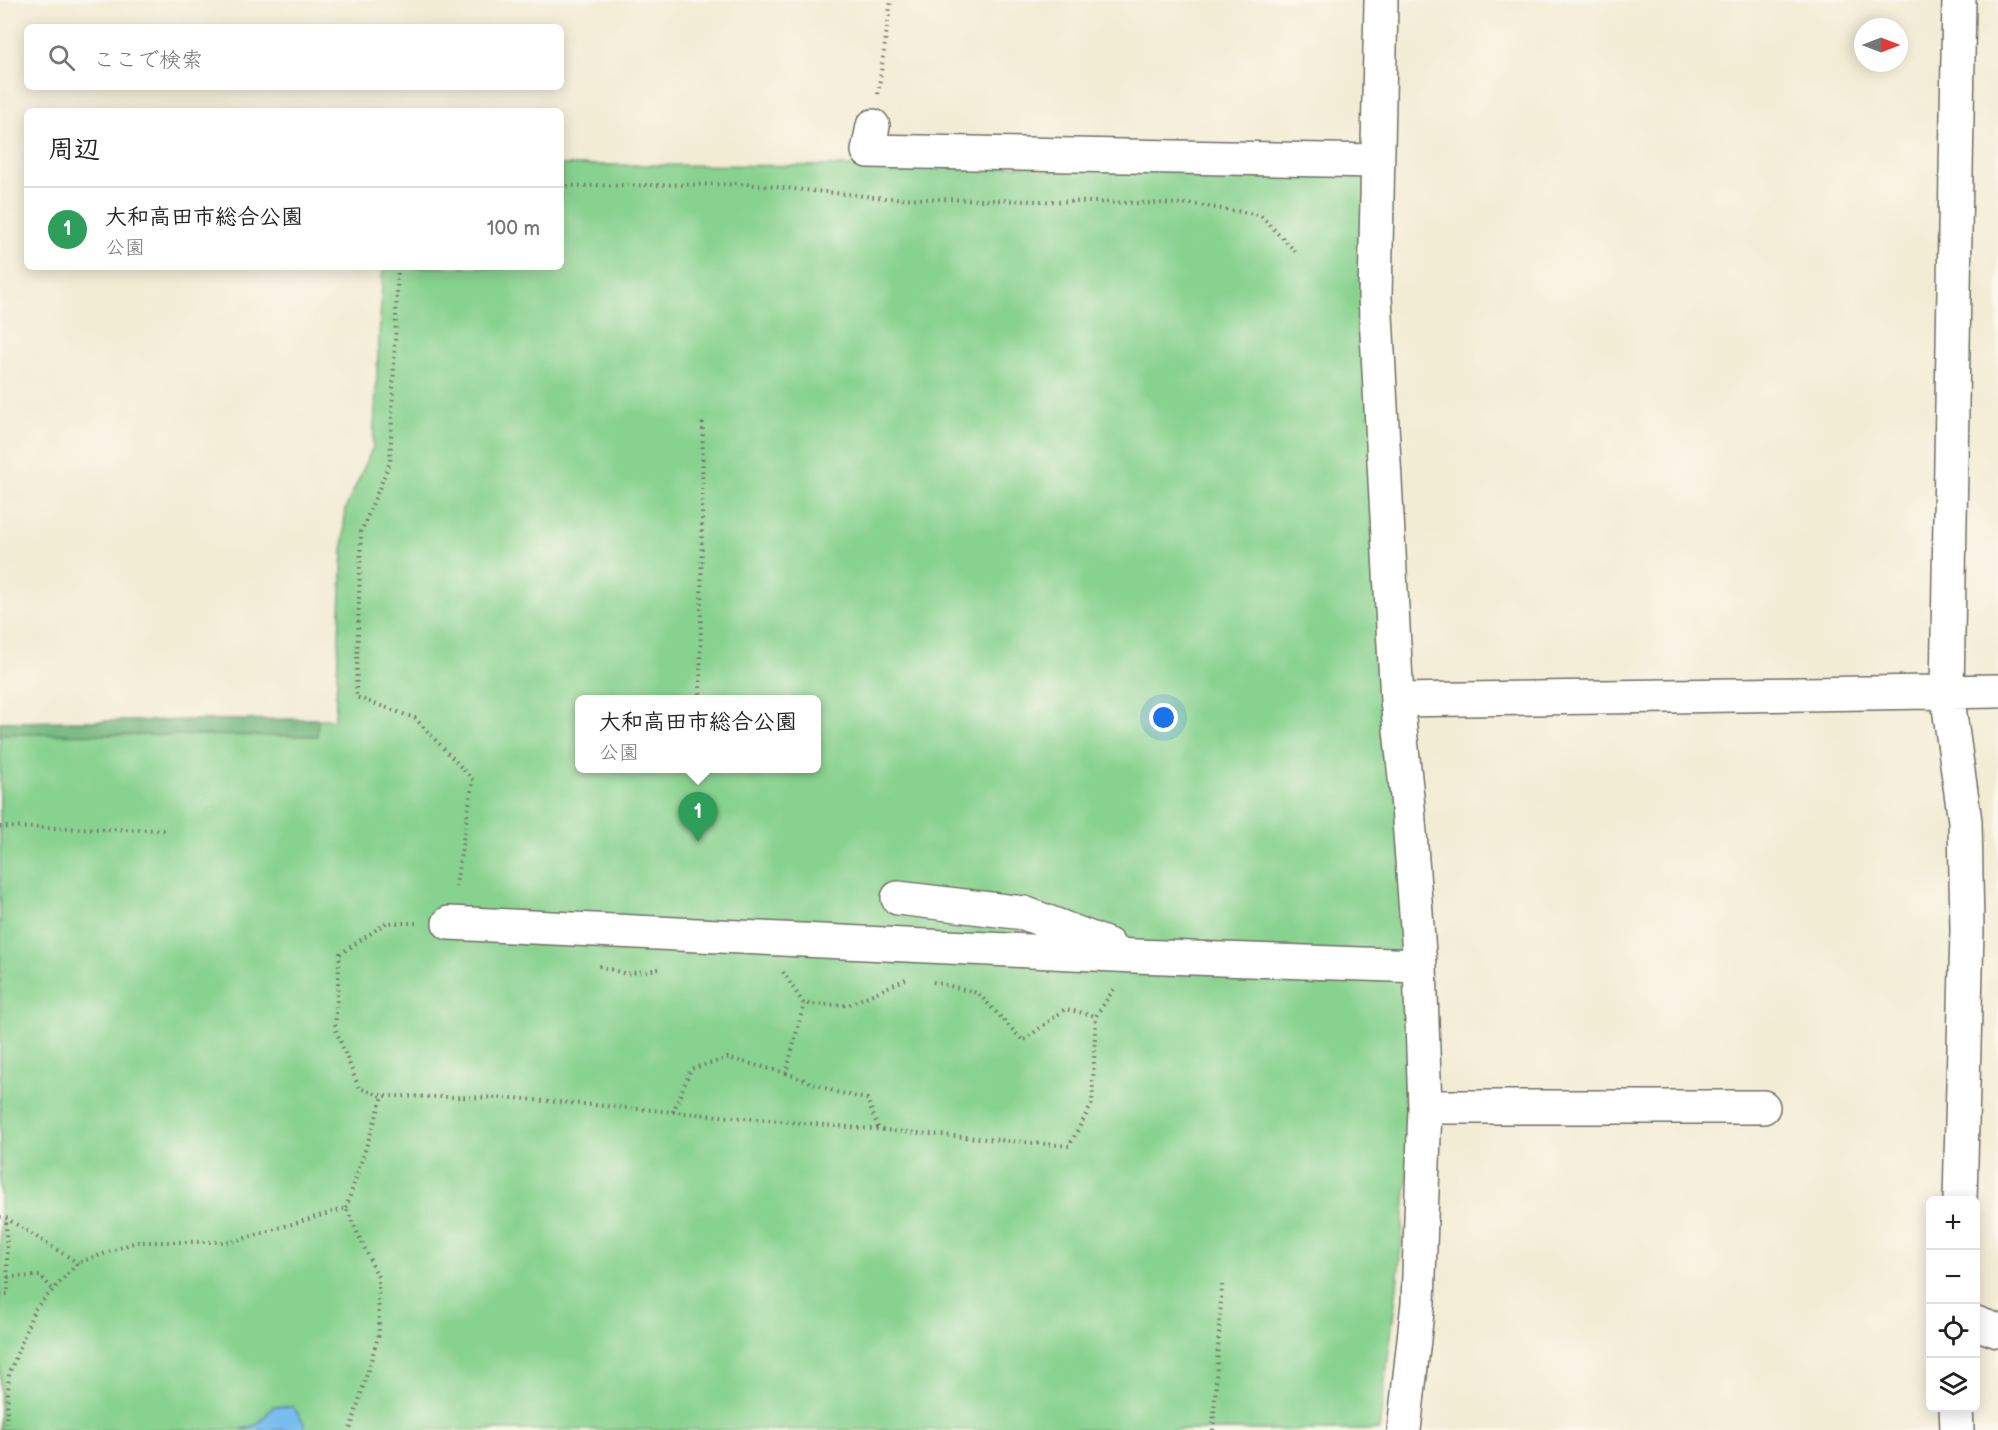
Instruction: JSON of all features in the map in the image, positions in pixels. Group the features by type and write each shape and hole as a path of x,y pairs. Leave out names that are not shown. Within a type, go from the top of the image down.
{"street":[{"path":"1381,0 1375,297 1396,700 1420,966 1425,1107 1418,1303 1404,1430"},
{"path":"1959,0 1947,693 1965,821 1967,931 1960,1196"},
{"path":"873,126 868,151 1377,161"},
{"path":"1396,700 1998,691"},
{"path":"898,898 1024,913 1135,956"},
{"path":"449,923 1135,956 1420,966"},
{"path":"1425,1107 1762,1107"},
{"path":"1980,1324 1998,1331"},
{"path":"1956,1412 1957,1430"}],"path":[{"path":"873,126 891,0"},
{"path":"564,186 745,184 885,198 1194,204 1260,215 1296,252"},
{"path":"398,270 390,462 361,532 356,697 415,718 473,780 449,923 386,922 340,954 335,1028 359,1088 383,1096 512,1098 1069,1146 1092,1104 1096,1017 1135,956"},
{"path":"700,695 703,418"},
{"path":"0,827 164,830"},
{"path":"595,965 626,974 668,968"},
{"path":"778,966 804,1004 786,1073"},
{"path":"804,1004 848,1005 912,977"},
{"path":"922,980 978,993 1023,1041 1065,1009 1096,1017"},
{"path":"673,1112 691,1070 729,1058 786,1073 836,1092 867,1099 879,1130"},
{"path":"350,1430 379,1334 378,1277 346,1208 383,1096"},
{"path":"6,1430 9,1374 34,1310 78,1263 135,1242 232,1242 346,1208"},
{"path":"0,1217 6,1218 78,1263"},
{"path":"0,1294 8,1294 6,1218"},
{"path":"8,1277 41,1276 53,1290"},
{"path":"1213,1430 1222,1285"}],"green space":[{"path":"564,165 1365,167 1414,1106 1397,1287 1379,1430 0,1430 0,722 335,719 345,510 373,447 383,270 564,270"},
{"path":"318,719 317,736 0,734 0,722"}],"water":[{"path":"274,1406 293,1407 304,1423 304,1430 241,1430 258,1424"}],"place":[{"name":"大和高田市総合公園","path":"698,842"}]}
